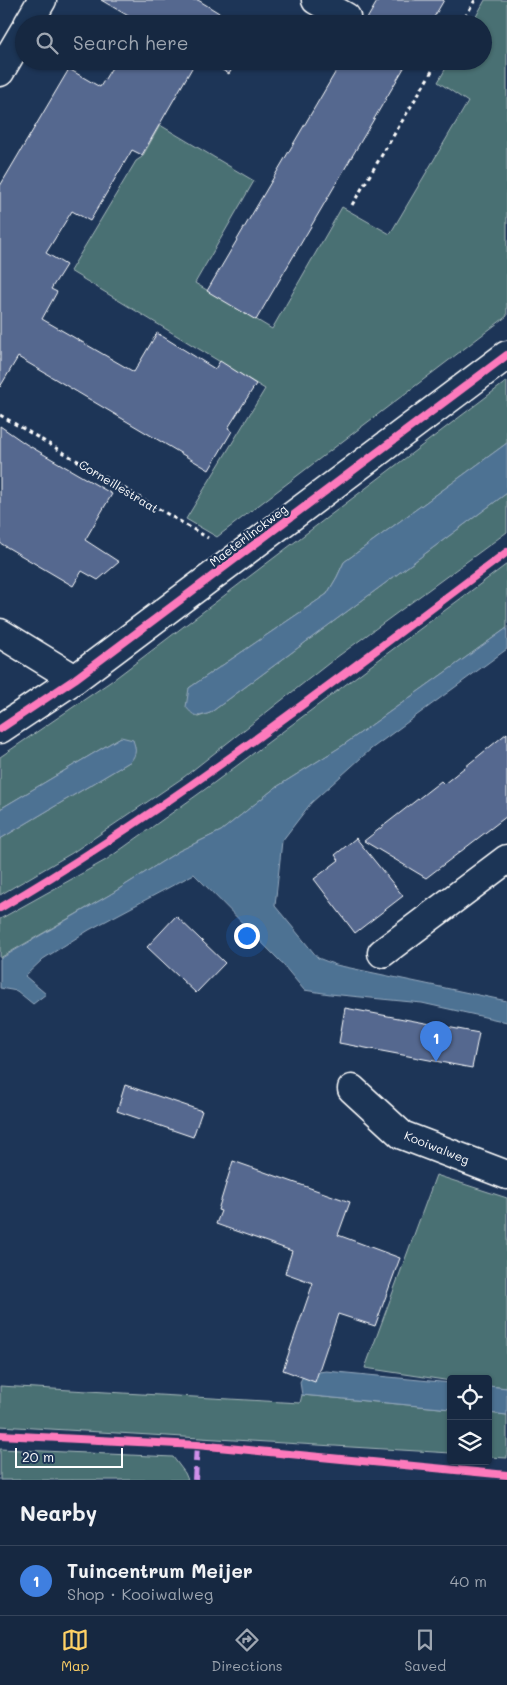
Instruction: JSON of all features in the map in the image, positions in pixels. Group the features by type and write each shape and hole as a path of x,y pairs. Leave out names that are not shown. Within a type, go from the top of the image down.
{"street":[{"path":"33,15 42,0"},
{"path":"316,0 342,15"},
{"path":"0,72 15,46"},
{"name":"Maeterlinckweg","path":"0,729 75,679 507,355"},
{"path":"0,633 75,679"},
{"path":"382,953 507,859"},
{"name":"Kooiwalweg","path":"352,1088 402,1135 507,1175"}],"path":[{"path":"466,15 475,0"},
{"path":"352,205 433,70"}],"green space":[{"path":"485,0 507,0 507,316 217,537 186,519 265,389 70,271 136,161 142,157 160,125 254,181 195,283 272,329 342,207 390,234 468,102 438,82 445,70 492,70 492,15 477,15"},
{"path":"507,381 507,443 344,562 327,594 189,688 198,717 210,713 507,493 507,532 333,660 184,777 72,853 0,895 0,839 131,761 121,737 0,809 0,757 113,680"},
{"path":"507,564 507,628 342,746 275,788 221,831 179,851 111,894 0,958 0,919 106,860 211,785"},
{"path":"436,1175 507,1198 507,1388 492,1386 492,1375 447,1375 447,1380 365,1368"},
{"path":"0,1386 300,1403 302,1395 447,1409 447,1453 0,1426"},
{"path":"492,1413 507,1415 507,1458 492,1457"},
{"path":"0,1449 173,1457 188,1480 0,1480"}],"water":[{"path":"507,443 507,493 210,713 196,716 186,707 189,688 327,594 344,562"},
{"path":"507,628 507,649 371,749 311,803 282,841 275,906 318,958 336,965 507,1001 507,1022 422,1003 304,990 280,961 194,874 89,930 43,959 25,976 46,994 33,1004 17,991 0,988 0,959 111,894 179,851 221,831 275,788 342,746"},
{"path":"121,737 133,740 135,751 131,761 0,839 0,809"},
{"path":"326,1371 447,1383 447,1409 302,1395 300,1382 304,1374"},
{"path":"492,1386 507,1388 507,1415 492,1413"}],"building":[{"path":"101,0 198,0 222,15 127,15"},
{"path":"378,0 444,0 435,15 369,15"},
{"path":"68,70 100,87 110,70 191,70 142,155 132,150 90,221 72,211 46,253 66,265 51,289 57,292 42,319 134,372 157,333 215,369 220,361 256,384 228,428 232,431 209,470 18,357 0,387 0,186"},
{"path":"222,70 231,70 229,74"},
{"path":"337,70 403,70 256,320 207,291"},
{"path":"0,426 26,444 112,494 85,540 119,562 98,580 82,571 73,586 0,543"},
{"path":"507,733 507,816 426,878 364,841 441,781 444,784"},
{"path":"356,838 403,896 355,933 314,879 339,860 335,855"},
{"path":"176,916 225,963 196,993 147,947"},
{"path":"345,1008 479,1033 472,1068 339,1043"},
{"path":"125,1085 202,1111 193,1137 117,1111"},
{"path":"233,1161 350,1202 338,1235 400,1258 375,1326 338,1314 315,1382 283,1370 313,1283 285,1273 292,1251 216,1224 221,1211 218,1210"}],"marked path":[{"path":"195,1480 197,1445"}],"cycle path":[{"path":"0,729 75,679 507,355"},
{"path":"0,908 66,868 195,782 321,691 507,552"},
{"path":"0,1435 197,1445 507,1475"}],"place":[{"name":"Tuincentrum Meijer","path":"436,1062"}]}
